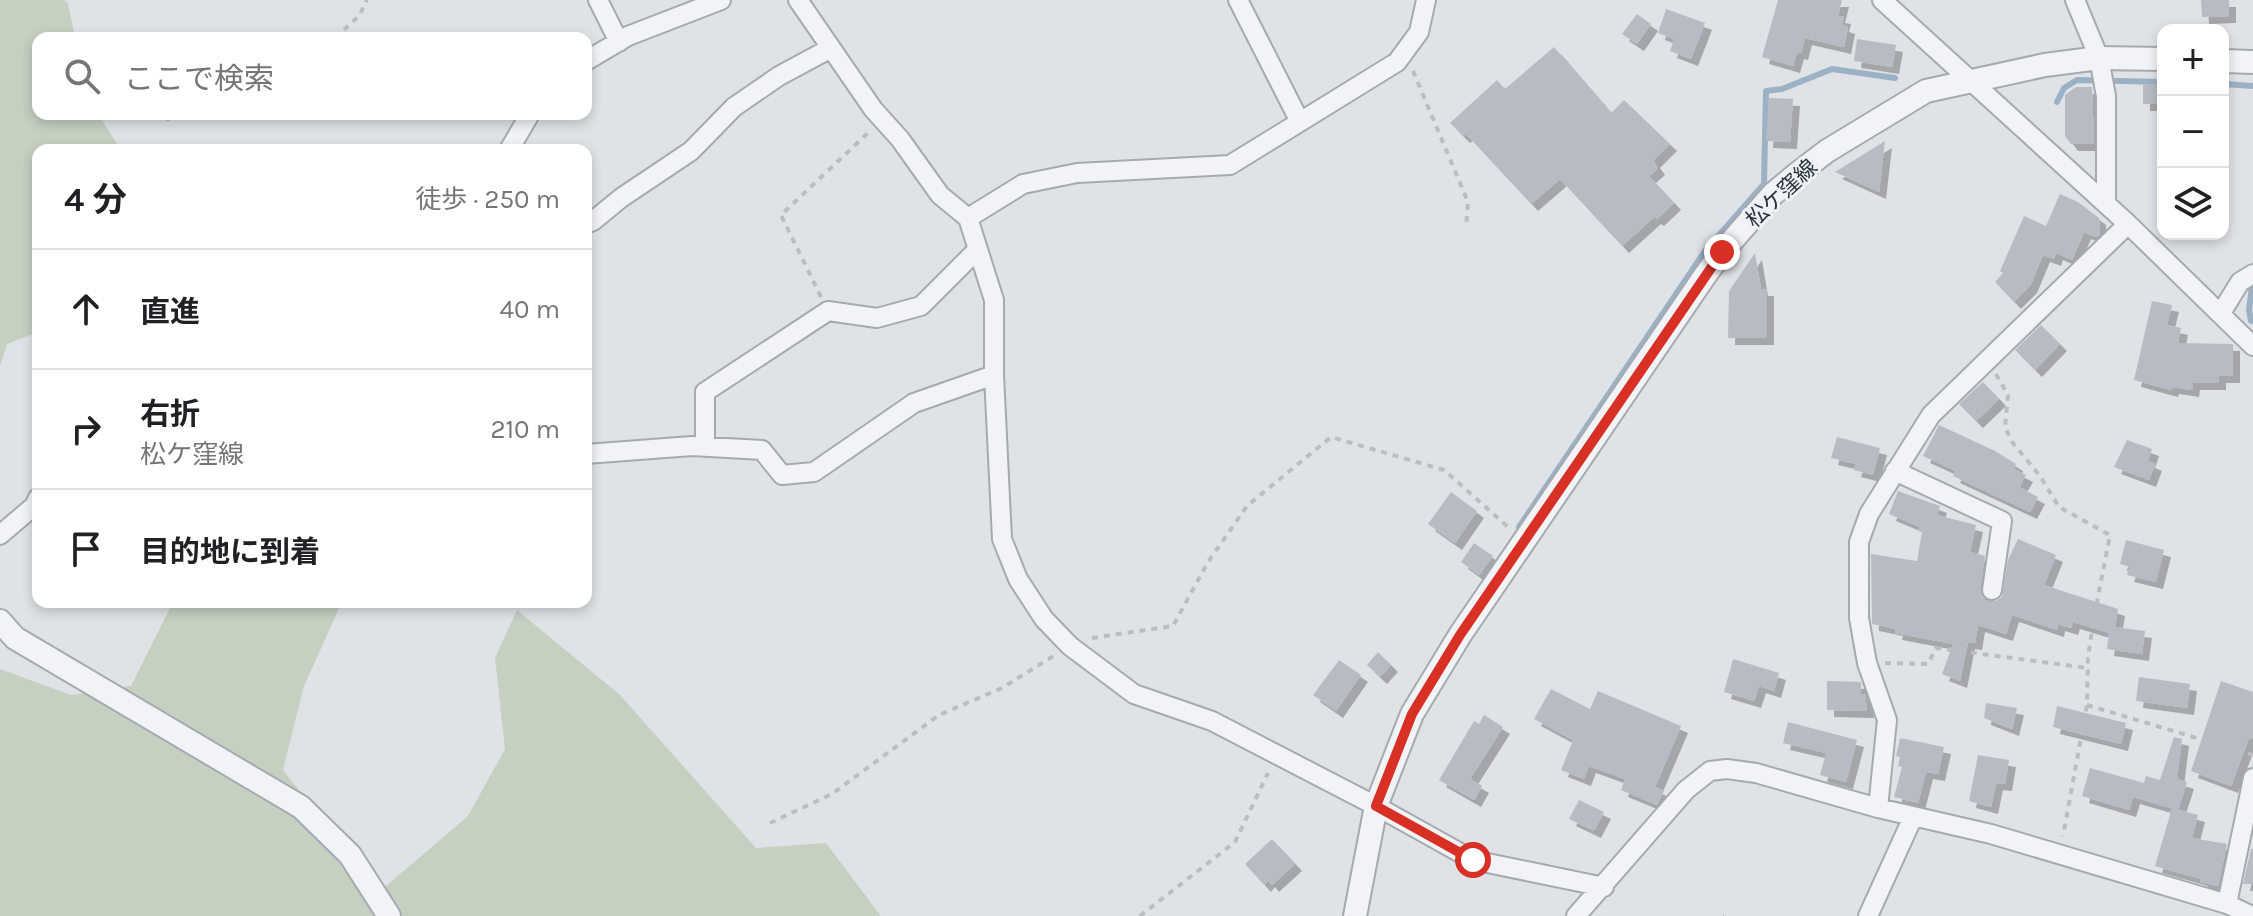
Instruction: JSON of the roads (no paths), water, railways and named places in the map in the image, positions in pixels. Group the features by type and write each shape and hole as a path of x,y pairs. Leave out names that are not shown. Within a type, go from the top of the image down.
{"street":[{"path":"598,0 619,42"},
{"path":"592,58 619,42 721,0"},
{"path":"798,0 882,120 900,139 940,195 968,218 994,300 994,375 1002,539 1018,579 1044,619 1070,646 1134,694 1212,721 1473,860 1604,887"},
{"path":"1238,0 1300,122"},
{"path":"968,218 1023,184 1063,175 1230,165 1397,62 1419,32 1426,0"},
{"path":"1882,0 2128,224 2253,346"},
{"path":"2075,0 2102,77 2106,204"},
{"path":"592,221 691,151 734,107 779,76 831,48"},
{"name":"松ケ窪線","path":"1355,916 1376,806 1412,714 1460,635 1722,252 1773,194 1827,151 1926,91 2045,65 2102,77 2157,61"},
{"path":"2229,61 2253,62"},
{"path":"512,144 526,120"},
{"path":"1878,808 1887,720 1867,663 1859,618 1859,542 1869,514 1931,415 2128,224"},
{"path":"705,447 705,392 828,311 877,318 921,306 976,251"},
{"path":"2221,313 2247,278"},
{"path":"592,454 705,447 762,450 782,475 814,472 914,403 994,375"},
{"path":"1895,471 2002,521 1992,590"},
{"path":"0,535 32,508"},
{"path":"0,621 15,638 301,807 350,855 389,916"},
{"path":"1576,916 1686,790 1710,771 1727,769 1756,773 1878,808 2059,853 2240,910 2253,778"},
{"path":"1868,916 1913,817"}],"waterway":[{"path":"1519,527 1705,251 1764,184 1766,91 1782,89 1832,69 1895,78"},
{"path":"2057,102 2064,88 2077,80 2157,82"},
{"path":"2229,84 2253,86"},
{"path":"2251,321 2249,310 2253,278"}]}
